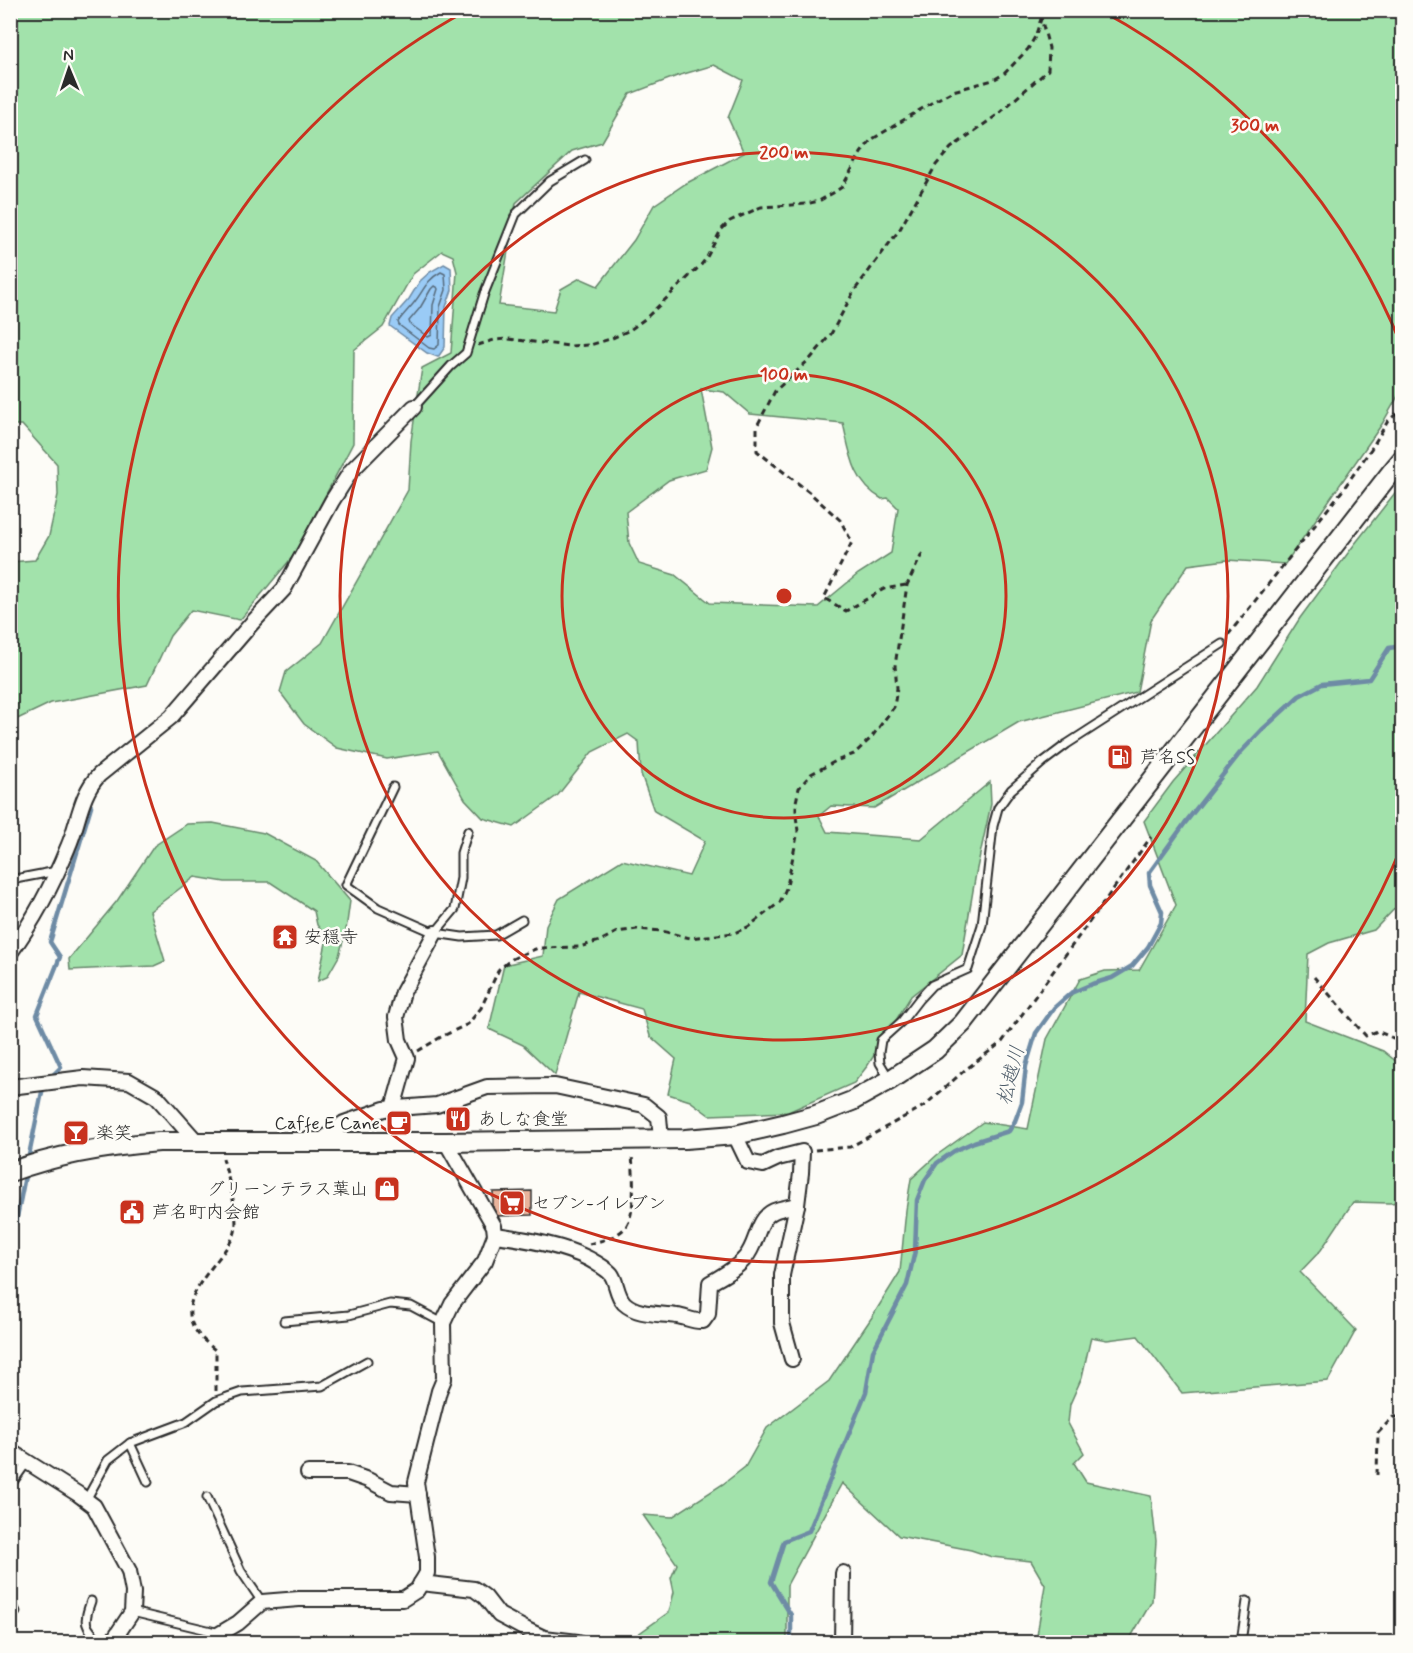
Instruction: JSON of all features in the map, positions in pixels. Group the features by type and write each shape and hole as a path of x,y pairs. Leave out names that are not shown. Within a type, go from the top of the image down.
{"street":[{"path":"10,953 29,926 57,871 69,845 84,795 91,783 171,717 252,623 284,590 332,501 351,471 414,407"},
{"path":"10,1172 73,1153 121,1145 159,1142 446,1143 685,1139 735,1135 783,1124 852,1101 890,1080 935,1050 963,1023 1402,459"},
{"path":"393,1108 407,1058 399,1040 396,1017 403,993 435,933"},
{"path":"10,1087 83,1078 129,1081 158,1097 196,1141"},
{"path":"320,1142 344,1123 384,1109 438,1105 487,1087 555,1086 644,1105 659,1117 661,1139"},
{"path":"735,1135 748,1162 763,1165 778,1158 802,1152 797,1205 782,1275 782,1323 792,1359"},
{"path":"206,1642 238,1623 262,1602 298,1599 403,1599 417,1590 427,1573 427,1557 416,1482 444,1378 443,1323 452,1304 484,1261 495,1235 494,1226 446,1143"},
{"path":"495,1235 528,1239 571,1251 612,1274 617,1292 626,1304 640,1311 677,1316 696,1322 703,1321 708,1314 710,1282 729,1272 745,1258 764,1219 773,1212 797,1205"},
{"path":"10,1451 94,1506 129,1571 133,1592 132,1612 112,1642"},
{"path":"308,1473 348,1473 391,1492 417,1494"},
{"path":"842,1642 843,1573"},
{"path":"421,1583 474,1589 485,1597 499,1615 518,1625 544,1638 578,1642"}],"lane":[{"path":"414,407 466,353 484,294 516,214 549,181 585,160"},
{"path":"890,1080 880,1063 881,1040 902,1021 933,985 968,969 982,925 993,826 998,808 1011,790 1067,744 1222,644"},
{"path":"393,787 346,885 378,908 435,933 462,937 496,935 522,920"},
{"path":"435,933 454,909 461,878 461,852 468,831"},
{"path":"10,880 57,871"},
{"path":"284,1321 350,1315 390,1304 411,1306 443,1323"},
{"path":"86,1500 108,1460 130,1443 186,1422 216,1401 242,1392 322,1386 367,1360"},
{"path":"130,1443 148,1482"},
{"path":"10,1485 27,1462"},
{"path":"207,1497 241,1571 262,1602"},
{"path":"10,1601 16,1612"},
{"path":"91,1601 85,1618 88,1629 101,1642"},
{"path":"1241,1642 1247,1601"},
{"path":"132,1612 221,1633"}],"path":[{"path":"466,353 478,345 508,339 569,346 590,345 630,330 646,318 701,265 721,230 730,221 761,207 819,201 842,187 861,153 872,140 953,91 993,80 1004,74 1035,37 1044,10"},
{"path":"907,585 884,589 846,611 824,598 852,542 840,520 757,451 757,426 775,391 811,358 831,334 854,291 900,229 936,165 951,148 997,115 1048,70 1049,48 1041,18"},
{"path":"1222,644 1342,491 1388,421 1402,409"},
{"path":"407,1058 468,1024 481,1008 499,969 525,952 538,948 579,947 600,941 617,932 637,929 662,930 690,938 734,933 748,927 780,903 787,886 798,831 796,802 799,788 811,774 854,754 871,738 894,707 897,688 895,666 907,585 923,552"},
{"path":"802,1152 850,1147 924,1106 965,1070 1002,1042 1151,837"},
{"path":"1314,977 1366,1036 1377,1031 1402,1042"},
{"path":"571,1251 612,1237 625,1229 632,1212 632,1140"},
{"path":"216,1401 216,1351 196,1331 189,1312 193,1295 235,1234 235,1208 219,1142"},
{"path":"1377,1475 1378,1433 1394,1417 1402,1417"}],"green space":[{"path":"11,11 1402,11 1402,389 1382,424 1285,564 1227,560 1188,565 1151,620 1137,692 1019,722 874,808 831,806 819,816 827,832 921,839 990,782 991,804 962,955 911,996 868,1065 854,1083 788,1112 709,1115 690,1101 668,1094 676,1059 650,1036 642,1009 579,992 555,1075 523,1045 489,1029 504,965 543,956 546,925 559,899 622,860 689,876 705,841 654,811 641,774 639,742 628,734 592,752 558,795 514,827 483,818 465,799 438,751 387,759 337,748 304,724 280,692 286,672 322,643 408,490 411,441 422,368 451,353 457,272 453,256 442,251 413,274 383,327 354,350 353,443 294,555 240,620 191,610 170,636 147,685 51,703 11,722 11,562 35,560 49,536 58,495 57,464 22,425 11,425","holes":["714,65 743,80 728,118 744,153 685,184 654,205 634,240 598,286 580,278 561,289 554,311 499,305 516,203 572,151 602,142 630,94","701,389 724,392 750,414 843,423 854,466 859,476 872,492 882,499 888,498 898,508 891,553 858,574 818,607 710,603 675,575 639,564 629,543 626,512 669,480 706,469 712,447"]},
{"path":"1402,484 1402,901 1374,930 1329,943 1308,954 1305,1021 1383,1051 1402,1066 1402,1202 1353,1202 1321,1250 1300,1272 1356,1330 1328,1381 1182,1393 1138,1336 1107,1340 1091,1337 1082,1377 1070,1404 1068,1423 1084,1453 1074,1463 1086,1482 1151,1496 1156,1541 1152,1601 1128,1642 1036,1642 1045,1585 1031,1561 992,1557 971,1550 899,1536 842,1483 787,1585 787,1642 637,1642 634,1637 669,1612 674,1592 671,1578 677,1564 643,1515 672,1517 723,1484 745,1467 767,1428 829,1381 900,1272 911,1179 937,1155 983,1122 1028,1129 1047,1039 1080,979 1105,971 1139,970 1176,905 1144,821 1173,782 1257,686 1300,618"},
{"path":"213,823 264,833 316,861 350,901 339,956 327,977 318,981 327,938 317,925 314,911 270,882 225,882 195,877 150,911 165,961 154,966 70,970 69,959 117,901 154,846 187,824"}],"water":[{"path":"444,264 451,268 452,290 446,307 445,347 438,357 427,353 390,326 392,318 409,299 420,281"}],"building":[{"name":"セブン-イレブン","path":"532,1191 532,1215 493,1216 493,1192"}],"waterway":[{"name":"松越川","path":"791,1642 791,1615 771,1582 784,1541 809,1531 866,1392 873,1351 907,1285 915,1251 917,1200 925,1180 937,1163 954,1151 1009,1131 1022,1102 1026,1066 1036,1033 1054,1008 1071,993 1112,978 1132,966 1148,947 1161,923 1162,912 1150,885 1149,873 1240,753 1299,696 1322,684 1369,679 1389,648 1402,646"},
{"path":"28,1160 42,1092 49,1079 61,1067 37,1015 60,957 50,942 91,806"},
{"path":"10,1230 16,1222 26,1171"}],"place":[{"name":"芦名SS","path":"1120,757"},
{"name":"安穏寺","path":"285,937"},
{"name":"あしな食堂","path":"458,1119"},
{"name":"Caffe E Cane","path":"399,1123"},
{"name":"楽笑","path":"76,1133"},
{"name":"グリーンテラス葉山","path":"387,1189"},
{"name":"セブン-イレブン","path":"512,1203"},
{"name":"芦名町内会館","path":"132,1212"}]}
